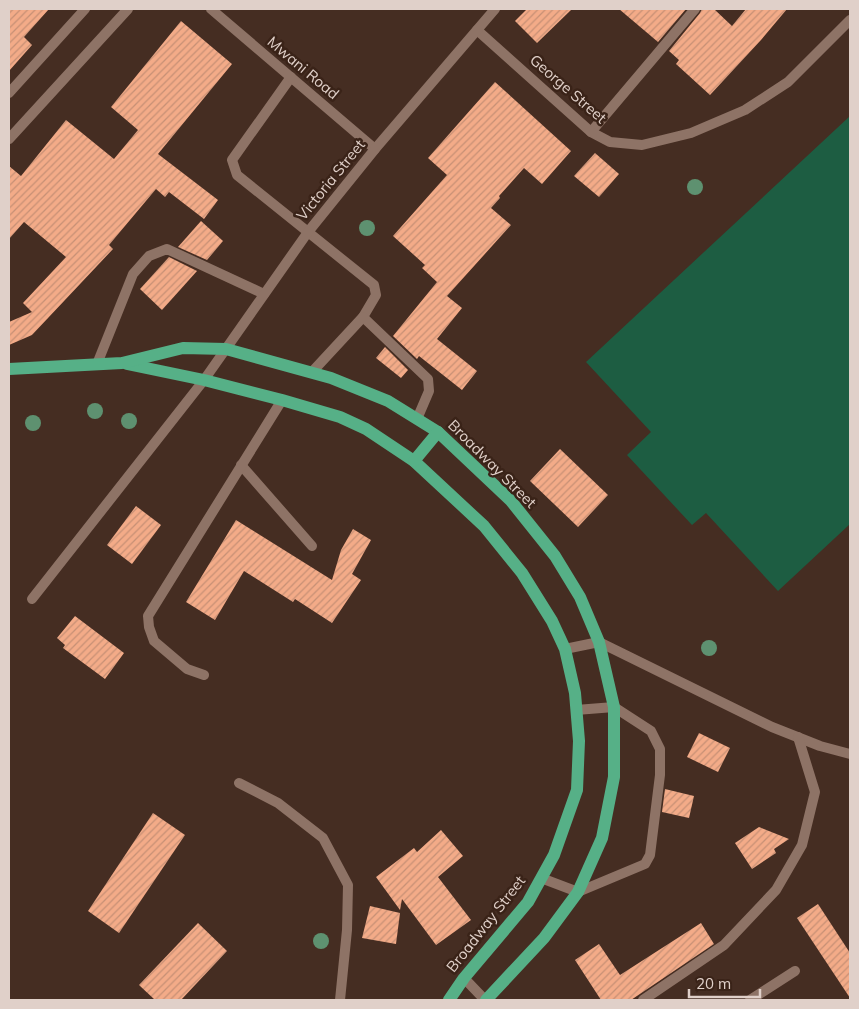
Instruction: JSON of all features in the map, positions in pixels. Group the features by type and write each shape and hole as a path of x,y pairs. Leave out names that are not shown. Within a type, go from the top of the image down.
{"main road":[{"name":"Broadway Street","path":"9,369 122,362 183,348 226,349 331,378 388,401 438,432 511,501 555,556 580,597 600,642 614,707 614,777 602,838 578,892 544,938 486,1000"},
{"name":"Broadway Street","path":"122,362 282,400 340,417 366,429 414,461 484,526 522,573 552,621 565,649 575,693 579,741 577,790 554,856 528,902 464,978 449,1000"},
{"path":"414,461 438,432"}],"street":[{"path":"9,92 85,9"},
{"path":"9,140 128,9"},
{"name":"Mwani Road","path":"211,9 375,149"},
{"name":"Victoria Street","path":"32,599 204,380 308,232 375,149 494,9"},
{"path":"591,132 695,9"},
{"name":"George Street","path":"477,30 591,132 610,142 642,145 691,133 745,110 788,82 850,20"},
{"path":"291,77 232,160 237,175 374,285 376,295 363,317 312,372"},
{"path":"97,364 133,274 149,256 167,249 264,294"},
{"path":"363,317 428,378 428,390 417,419"},
{"path":"204,675 187,669 154,641 149,627 148,616 282,400"},
{"path":"242,465 312,546"},
{"path":"565,649 600,642 772,727 820,746 850,754"},
{"path":"541,878 578,892 645,864 650,855 660,775 660,749 651,731 614,707 576,710"},
{"path":"643,1000 724,945 776,890 802,845 814,792 798,737"},
{"path":"239,783 278,803 323,838 348,885 347,930 340,1000"},
{"path":"750,1000 795,971"},
{"path":"464,978 486,1000"}],"green space":[{"path":"850,116 850,524 778,591 706,513 692,525 627,455 651,432 586,362"}],"building":[{"path":"9,9 49,9 24,37 32,45 9,71"},
{"path":"527,9 572,9 537,43 515,21"},
{"path":"619,9 686,9 658,42"},
{"path":"702,9 714,9 732,26 746,9 787,9 710,95 676,64 679,60 669,51"},
{"path":"181,21 232,64 158,154 218,200 204,219 169,192 165,197 156,189 109,245 113,249 32,335 9,345 9,322 32,312 23,303 66,257 24,222 9,239 9,166 21,176 66,120 114,159 138,130 111,107"},
{"path":"495,82 571,151 542,184 524,168 499,196 500,198 491,208 511,225 447,296 462,308 437,339 477,371 462,390 419,356 417,359 393,336 437,282 422,268 425,265 393,236 447,175 428,158"},
{"path":"595,153 619,174 599,197 574,176"},
{"path":"201,221 223,241 207,260 178,247"},
{"path":"169,257 197,271 162,310 140,289"},
{"path":"385,347 408,370 401,378 376,358"},
{"path":"560,449 608,495 578,527 530,481"},
{"path":"136,506 161,525 132,564 107,545"},
{"path":"236,520 332,580 341,550 353,529 371,540 352,574 361,580 332,623 295,599 293,602 244,571 215,620 186,602"},
{"path":"75,616 124,653 105,679 63,648 65,645 57,638"},
{"path":"699,733 730,748 718,772 687,757"},
{"path":"665,789 694,796 689,818 662,812"},
{"path":"153,813 185,835 119,933 88,911"},
{"path":"759,827 789,839 774,849 776,853 752,869 735,843"},
{"path":"441,830 463,856 438,877 471,920 436,945 402,899 400,910 376,877 414,848 417,852"},
{"path":"818,904 850,953 850,998 797,918"},
{"path":"370,906 400,913 396,944 362,938"},
{"path":"198,923 227,951 181,1000 155,1000 139,985"},
{"path":"701,923 714,944 631,1000 601,1000 575,960 599,944 620,975"}]}
